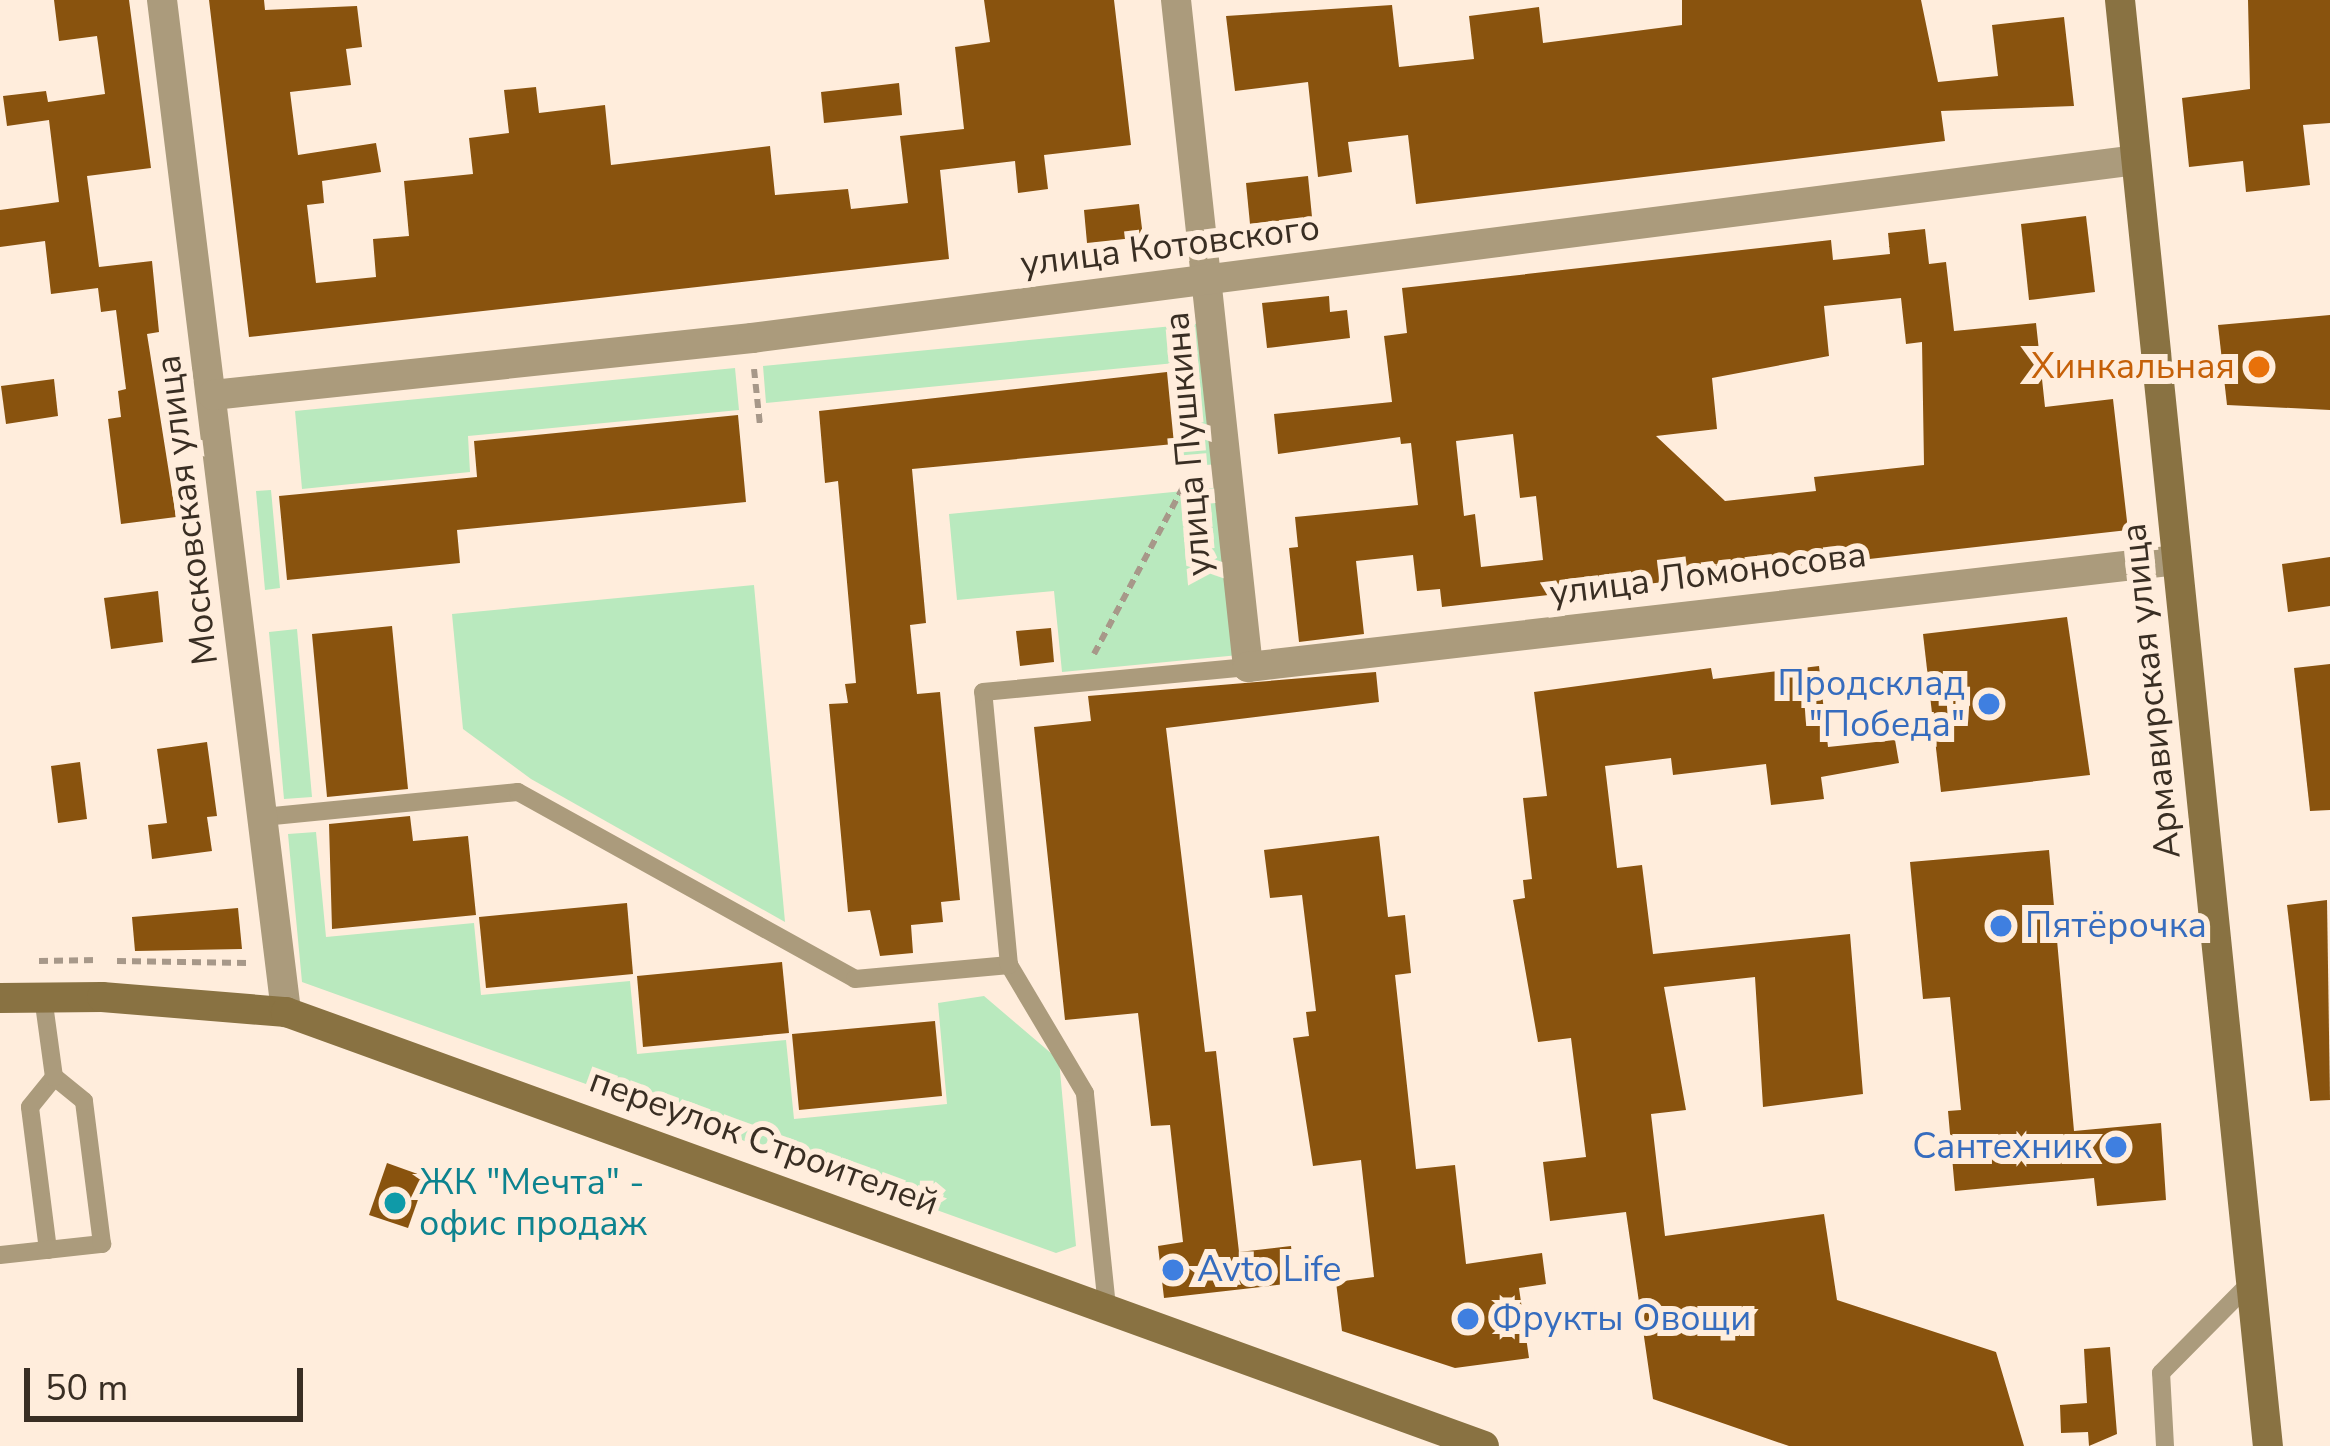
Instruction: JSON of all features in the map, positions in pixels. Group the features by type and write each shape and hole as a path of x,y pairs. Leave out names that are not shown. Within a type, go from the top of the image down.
{"street":[{"name":"Московская улица","path":"162,0 286,1012"},
{"name":"улица Пушкина","path":"1176,0 1212,280 1248,667"},
{"name":"Армавирская улица","path":"2120,0 2268,1446"},
{"name":"улица Котовского","path":"213,395 752,338 2136,160"},
{"name":"улица Ломоносова","path":"1248,667 2177,560"},
{"name":"переулок Строителей","path":"0,998 286,1012 1484,1446"}],"lane":[{"path":"1107,1306 1085,1093 1009,965 983,692 1248,667"},
{"path":"262,817 518,792 855,980 1009,965"},
{"path":"0,1255 102,1244 84,1101 54,1077 43,997"},
{"path":"48,1250 30,1107 54,1077"},
{"path":"2165,1446 2161,1373 2251,1282"}],"path":[{"path":"752,338 760,425"},
{"path":"1078,683 1187,480"},
{"path":"22,963 279,960"}],"green space":[{"path":"1204,323 1217,464 1185,467 1175,363 766,403 763,366"},
{"path":"735,368 739,410 468,436 470,472 302,489 295,411"},
{"path":"1224,487 1239,655 1062,672 1054,591 957,600 949,514"},
{"path":"271,490 280,588 265,590 256,491"},
{"path":"754,585 785,922 531,779 463,729 452,614"},
{"path":"297,629 312,797 284,799 269,632"},
{"path":"316,832 326,937 474,923 481,995 630,981 637,1054 786,1040 794,1119 947,1104 938,1003 984,996 1059,1060 1076,1246 1056,1253 302,982 288,834"}],"building":[{"path":"54,0 129,0 151,168 87,176 99,267 152,261 159,332 147,334 176,517 121,524 108,419 121,417 118,391 126,389 116,310 101,312 98,288 51,294 45,241 0,247 0,210 59,202 49,120 7,126 3,96 46,91 48,102 105,94 97,36 59,41"},
{"path":"209,0 264,0 265,10 357,6 362,47 346,49 351,85 290,92 298,155 376,143 381,172 322,181 324,203 307,205 316,283 376,277 373,239 409,236 404,181 473,174 469,138 509,133 504,90 536,87 539,113 605,105 611,165 770,146 775,195 848,189 851,209 908,203 900,136 964,129 955,47 990,42 984,0 1114,0 1131,145 1044,155 1048,189 1018,193 1015,161 940,170 949,259 249,337"},
{"path":"1682,0 1921,0 1938,82 1998,76 1992,25 2064,17 2074,106 1941,111 1945,141 1416,204 1408,135 1348,142 1352,172 1318,177 1308,82 1235,91 1226,16 1392,5 1399,67 1474,59 1469,16 1539,7 1543,43 1682,25"},
{"path":"2248,0 2330,0 2330,123 2303,125 2310,185 2246,192 2243,161 2189,167 2182,98 2250,89"},
{"path":"899,83 902,115 824,123 821,92"},
{"path":"1308,176 1312,217 1250,224 1246,183"},
{"path":"1139,204 1143,237 1087,243 1084,210"},
{"path":"2086,216 2095,292 2029,300 2021,224"},
{"path":"1925,229 1929,264 1946,262 1954,331 2036,323 2045,407 2113,399 2128,530 1442,607 1440,589 1417,591 1413,555 1356,561 1364,634 1299,642 1289,548 1298,547 1295,517 1418,505 1411,443 1401,444 1400,437 1278,454 1274,414 1392,402 1384,336 1407,333 1402,288 1831,240 1833,260 1890,254 1888,233","holes":["1901,298 1906,344 1922,342 1924,465 1814,477 1816,491 1725,501 1656,436 1717,429 1712,378 1829,356 1824,306","1513,434 1520,498 1536,496 1543,560 1481,567 1475,514 1464,516 1456,441"]},
{"path":"1329,296 1330,312 1347,310 1350,338 1267,348 1262,303"},
{"path":"2330,315 2330,410 2227,405 2218,325"},
{"path":"1167,372 1174,444 912,469 926,623 910,625 917,694 940,692 960,900 941,902 943,922 911,925 913,953 880,956 870,910 848,912 829,704 848,703 845,684 856,683 838,481 825,483 819,411"},
{"path":"54,379 58,416 6,424 1,386"},
{"path":"738,415 746,502 457,530 460,563 287,580 279,496 477,477 474,441"},
{"path":"2330,557 2330,606 2288,612 2282,564"},
{"path":"158,591 163,642 111,649 104,598"},
{"path":"2067,617 2090,775 1941,792 1923,634"},
{"path":"392,626 408,789 327,797 312,634"},
{"path":"1051,628 1054,662 1020,666 1016,631"},
{"path":"2330,664 2330,810 2310,811 2294,668"},
{"path":"1819,666 1828,747 1895,740 1899,763 1821,777 1824,799 1771,805 1766,764 1673,775 1671,758 1605,766 1617,868 1642,865 1653,954 1850,934 1863,1094 1763,1107 1755,977 1664,987 1686,1110 1651,1114 1665,1236 1824,1214 1837,1300 1996,1352 2024,1446 1789,1446 1653,1399 1626,1212 1550,1221 1543,1162 1586,1157 1571,1038 1538,1042 1513,900 1525,898 1523,880 1532,879 1523,798 1547,796 1534,692 1711,668 1713,679"},
{"path":"1376,672 1379,702 1166,728 1205,1052 1216,1051 1239,1252 1291,1246 1295,1283 1164,1298 1158,1246 1183,1242 1170,1125 1151,1126 1138,1013 1065,1020 1034,727 1091,721 1088,696"},
{"path":"207,742 217,816 207,817 212,851 152,859 148,825 167,823 157,749"},
{"path":"80,762 87,819 58,823 51,766"},
{"path":"410,816 413,841 468,836 476,915 332,929 329,824"},
{"path":"1379,836 1388,917 1405,915 1411,973 1395,975 1416,1169 1455,1165 1466,1264 1542,1253 1546,1284 1519,1288 1529,1358 1455,1368 1342,1331 1336,1282 1374,1277 1361,1160 1313,1166 1293,1038 1309,1036 1306,1012 1316,1011 1302,895 1270,898 1264,850"},
{"path":"2049,850 2074,1131 2161,1123 2166,1200 2097,1206 2094,1178 1955,1191 1948,1111 1961,1110 1950,997 1923,999 1910,862"},
{"path":"2327,900 2330,1100 2310,1101 2287,905"},
{"path":"627,903 633,974 486,988 479,917"},
{"path":"238,908 242,949 135,951 132,917"},
{"path":"782,962 789,1033 643,1047 637,976"},
{"path":"935,1021 942,1096 799,1110 792,1034"},
{"name":"ЖК \"Мечта\" - офис продаж","path":"387,1163 426,1177 408,1228 369,1215"},
{"path":"2110,1347 2117,1434 2089,1446 2088,1432 2061,1433 2060,1405 2087,1403 2084,1349"}],"place":[{"name":"Хинкальная","path":"2259,367"},
{"name":"Продсклад \"Победа\"","path":"1989,704"},
{"name":"Пятёрочка","path":"2001,926"},
{"name":"Сантехник","path":"2116,1147"},
{"name":"ЖК \"Мечта\" - офис продаж","path":"395,1203"},
{"name":"Avto Life","path":"1173,1270"},
{"name":"Фрукты Овощи","path":"1468,1319"}]}
